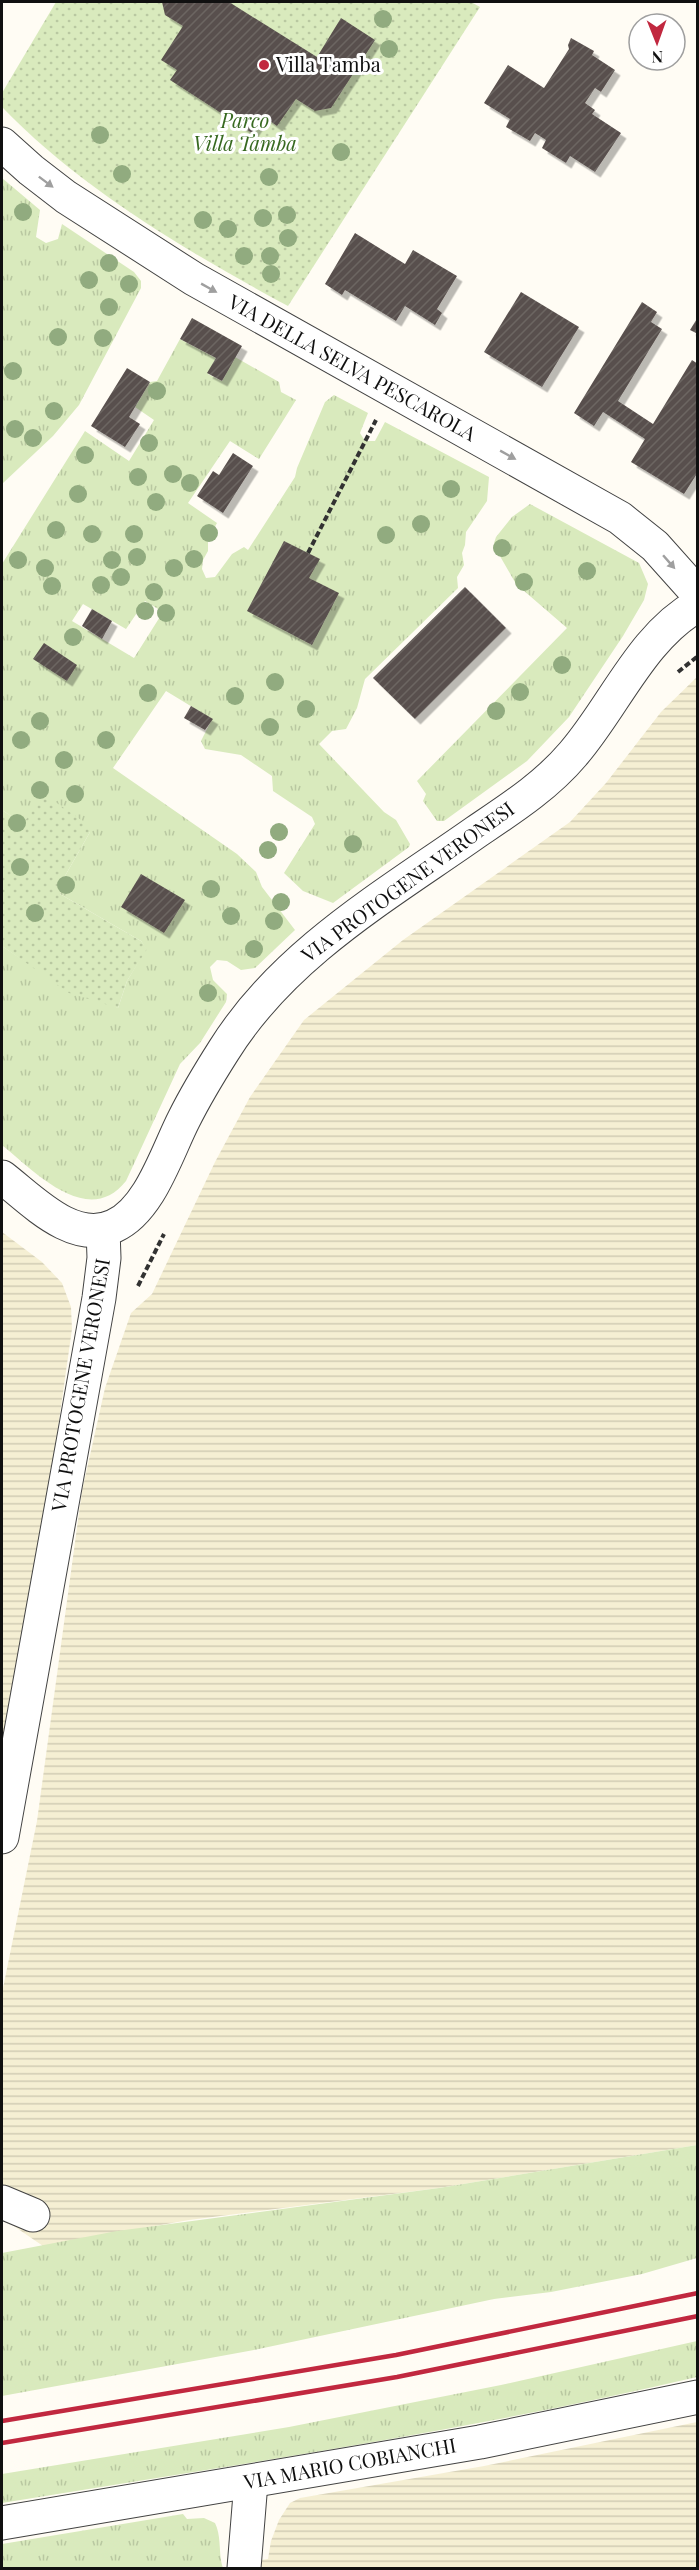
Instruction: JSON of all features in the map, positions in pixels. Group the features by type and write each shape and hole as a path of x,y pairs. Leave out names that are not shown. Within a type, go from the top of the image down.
{"street":[{"name":"VIA DELLA SELVA PESCAROLA","path":"2,144 66,197 162,260 620,518 655,546 698,594"},
{"name":"VIA PROTOGENE VERONESI","path":"2,1837 99,1298 104,1258 104,1230 126,1219 144,1199 199,1091 236,1032 265,995 317,946 547,780 587,738 655,642 679,618 698,605"},
{"path":"2,1177 52,1215 75,1228 90,1232 104,1230"},
{"path":"2,2202 33,2215"},
{"name":"VIA MARIO COBIANCHI","path":"2,2523 480,2442 698,2397"},
{"path":"244,2568 251,2482"}],"path":[{"path":"308,554 391,390"},
{"path":"671,679 698,656"},
{"path":"131,1289 142,1280 168,1225"}],"shaded area":[{"path":"697,677 697,2145 439,2188 189,2220 43,2246 2,2218 2,1993 37,1821 82,1491 105,1388 131,1313 152,1294 215,1162 250,1097 304,1020 403,940 570,822 606,783 661,712"},
{"path":"2,1232 42,1262 62,1283 71,1307 72,1329 52,1470 2,1753"},
{"path":"697,2422 697,2568 260,2568 261,2560 268,2559 271,2541 279,2520 290,2503 300,2498 484,2466"}],"green space":[{"name":"Parco Villa Tamba","path":"56,2 471,2 480,7 288,306 174,241 101,192 33,137 2,107 2,93"},
{"path":"2,178 40,210 36,237 46,243 58,239 62,224 134,272 141,281 141,288 79,405 53,436 2,484"},
{"path":"180,339 216,358 208,374 222,381 235,357 279,382 281,392 296,400 259,459 230,441 188,503 217,523 208,539 208,551 203,560 202,569 206,578 215,577 232,554 244,547 248,550 295,477 325,402 334,395 368,413 360,433 365,441 375,441 385,422 489,477 487,501 466,532 462,553 464,565 457,577 458,588 365,679 357,708 346,729 332,731 319,744 384,812 396,820 410,844 333,903 303,891 284,873 315,824 312,817 273,791 272,776 241,755 205,749 201,741 212,719 166,691 113,768 237,854 256,872 262,887 295,930 255,968 241,970 227,961 217,960 210,967 213,980 227,994 226,1002 200,1043 180,1064 126,1181 111,1194 95,1199 79,1198 45,1180 2,1145 2,946 23,960 118,1008 127,981 146,949 141,941 60,894 61,883 90,832 23,824 2,810 2,564 85,431 129,461 154,420 135,407 150,382 157,381","holes":["145,601 163,612 134,658 72,621 83,604 126,629"]},
{"path":"530,504 639,563 648,584 644,600 569,717 527,761 444,821 437,821 423,801 426,794 417,781 567,628 516,584 494,543 512,517"},
{"path":"44,794 84,822 90,832 61,883 60,894 141,941 147,949 127,981 118,1008 69,993 2,946 2,810 23,824"},
{"path":"697,2145 697,2258 642,2274 551,2292 494,2299 254,2350 2,2396 2,2253 117,2231 439,2188"},
{"path":"697,2341 697,2377 438,2431 2,2503 2,2474 289,2427 501,2385"},
{"path":"183,2514 187,2519 204,2518 215,2523 223,2568 2,2568 2,2544"}],"building":[{"name":"Villa Tamba","path":"162,2 229,2 317,57 341,18 375,40 331,108 315,111 296,99 277,126 263,116 252,133 170,80 177,70 161,60 183,26 165,15"},
{"path":"571,38 594,51 592,55 615,70 601,92 595,88 585,103 595,110 592,114 621,133 595,172 570,156 566,163 542,148 546,140 535,133 530,141 506,127 510,119 484,103 508,65 544,88 569,49"},
{"path":"355,233 405,264 413,250 457,276 437,309 442,313 435,325 405,306 396,321 345,290 342,295 325,284"},
{"path":"521,292 579,327 542,387 484,352"},
{"path":"642,302 657,312 651,322 662,329 618,401 653,424 692,360 698,364 698,472 684,494 631,462 645,439 603,412 594,426 574,413"},
{"path":"698,317 698,334 690,330"},
{"path":"192,318 242,346 222,381 207,373 216,358 180,339"},
{"path":"127,368 150,382 129,417 140,424 125,447 91,426"},
{"path":"233,453 253,466 223,513 197,496 213,471 219,475"},
{"path":"284,541 320,559 309,578 339,593 312,645 247,611"},
{"path":"465,587 506,628 415,719 373,678"},
{"path":"92,609 112,621 102,639 82,626"},
{"path":"44,643 77,665 67,681 33,659"},
{"path":"191,706 213,719 205,730 184,718"},
{"path":"141,874 185,900 164,933 121,907"}],"railway":[{"path":"2,2421 396,2355 698,2293"},
{"path":"2,2443 397,2377 698,2316"}],"place":[{"name":"Villa Tamba","path":"264,65"}]}
